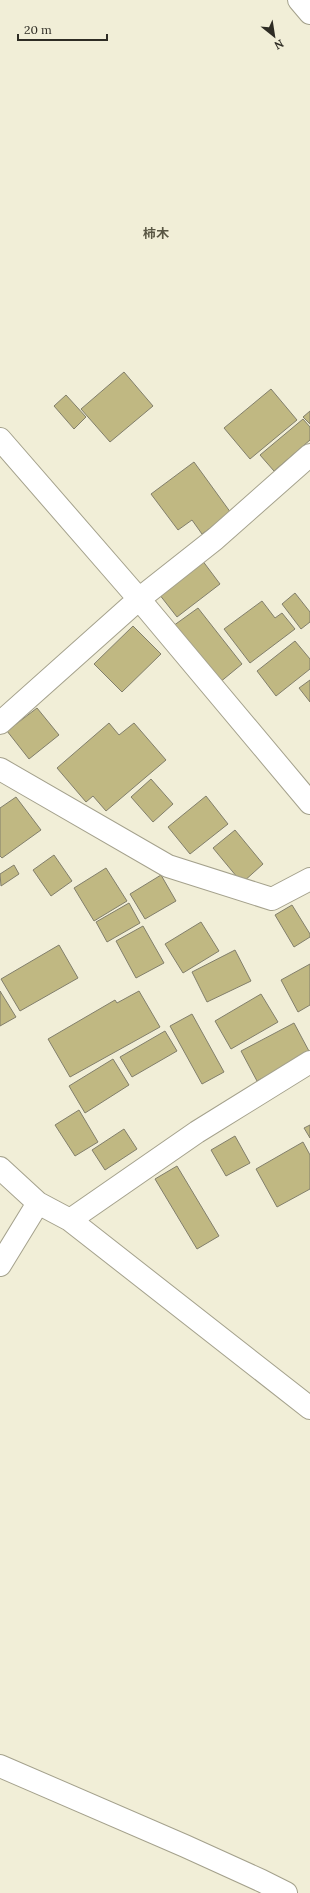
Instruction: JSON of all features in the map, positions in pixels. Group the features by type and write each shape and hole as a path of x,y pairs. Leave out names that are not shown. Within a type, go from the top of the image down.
{"street":[{"path":"299,0 310,13"},
{"path":"0,439 139,599 310,803"},
{"path":"0,722 139,599 215,539 310,456"},
{"path":"0,768 168,866 272,899 310,879"},
{"path":"70,1220 197,1132 310,1062"},
{"path":"0,1168 38,1203 70,1220 310,1408"},
{"path":"0,1265 38,1203"},
{"path":"0,1766 262,1880 286,1893"}],"building":[{"path":"124,372 153,406 110,442 81,409"},
{"path":"271,389 297,420 250,459 224,428"},
{"path":"66,395 86,417 74,429 54,406"},
{"path":"310,411 310,424 303,417"},
{"path":"303,419 310,427 310,440 274,471 260,455"},
{"path":"194,462 231,513 202,534 192,520 178,530 151,494"},
{"path":"202,560 220,584 177,617 159,594"},
{"path":"295,593 310,612 310,622 301,629 282,604"},
{"path":"262,601 275,618 282,613 295,629 250,663 224,629"},
{"path":"198,608 242,664 219,683 173,626"},
{"path":"133,626 161,654 122,692 94,664"},
{"path":"295,641 310,659 310,669 276,696 257,671"},
{"path":"310,680 310,702 299,688"},
{"path":"37,708 59,735 29,759 7,731"},
{"path":"109,723 119,735 134,723 166,760 106,811 93,796 86,802 57,768"},
{"path":"151,779 173,804 153,822 131,797"},
{"path":"206,796 228,824 190,854 168,827"},
{"path":"16,797 41,830 2,858 0,856 0,808"},
{"path":"235,830 263,864 242,883 213,848"},
{"path":"54,855 72,881 51,896 33,870"},
{"path":"14,865 19,874 1,886 0,874"},
{"path":"106,868 127,901 94,921 74,888"},
{"path":"161,875 176,901 145,919 130,894"},
{"path":"129,903 140,923 107,942 96,922"},
{"path":"292,905 310,934 310,937 294,947 275,915"},
{"path":"201,922 219,951 183,973 165,944"},
{"path":"143,926 164,963 136,978 116,941"},
{"path":"59,945 78,978 20,1011 1,979"},
{"path":"235,950 251,981 207,1002 192,972"},
{"path":"310,964 310,1005 298,1012 281,980"},
{"path":"0,991 16,1017 0,1026"},
{"path":"139,991 160,1027 70,1077 48,1039 115,1000 117,1003"},
{"path":"261,994 278,1022 231,1049 215,1021"},
{"path":"192,1014 224,1072 202,1084 170,1026"},
{"path":"294,1023 310,1053 257,1081 241,1051"},
{"path":"165,1031 177,1051 132,1077 120,1057"},
{"path":"113,1059 129,1085 85,1113 69,1086"},
{"path":"79,1110 98,1142 75,1156 55,1125"},
{"path":"310,1125 310,1138 304,1128"},
{"path":"124,1129 137,1149 105,1170 92,1150"},
{"path":"235,1136 250,1163 226,1176 211,1150"},
{"path":"303,1142 310,1155 310,1189 277,1207 256,1169"},
{"path":"177,1166 219,1236 197,1249 155,1179"}],"district":[{"name":"柿木","path":"156,233"}]}
